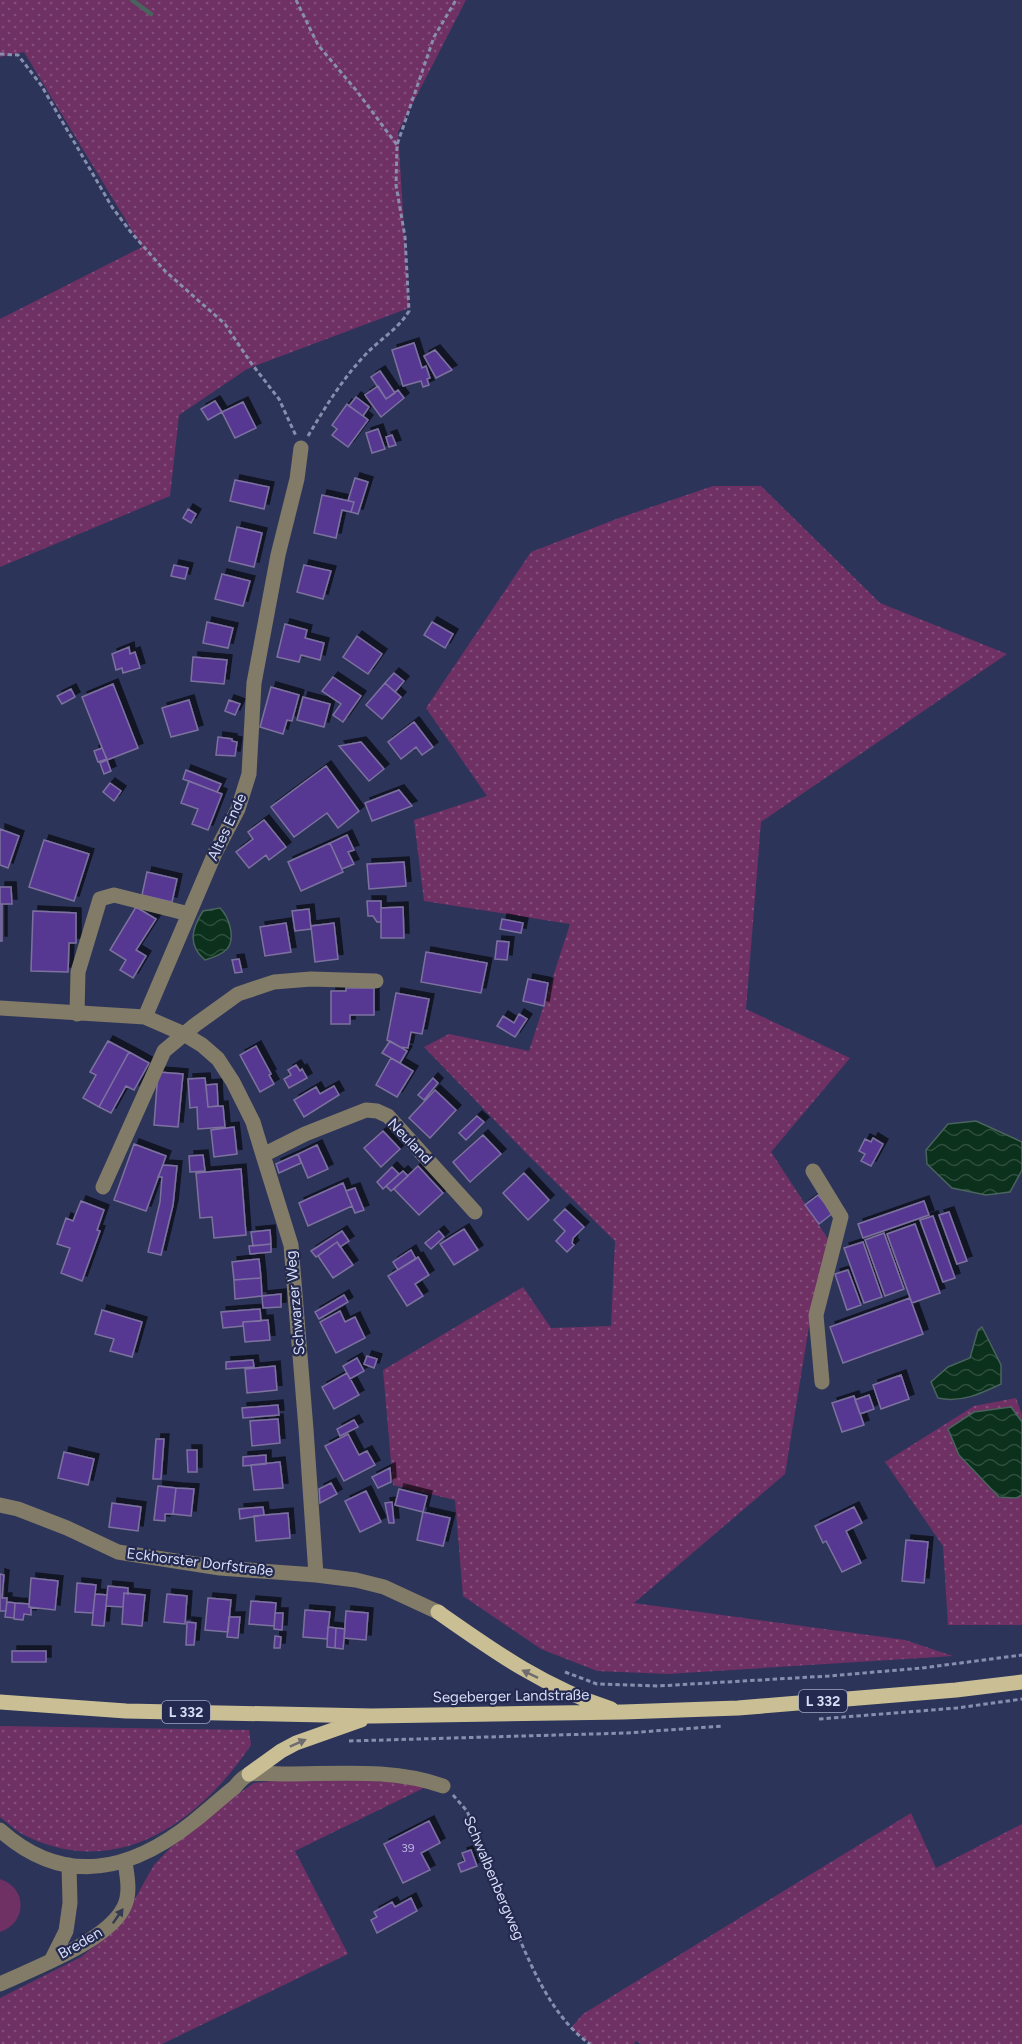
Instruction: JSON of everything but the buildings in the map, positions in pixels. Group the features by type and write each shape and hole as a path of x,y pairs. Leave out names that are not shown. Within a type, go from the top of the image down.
{"main road":[{"path":"438,1612 520,1669 580,1698 622,1712"},
{"name":"Segeberger Landstraße","path":"0,1702 126,1711 372,1716 622,1712 738,1708 956,1690 1022,1682"},
{"path":"249,1774 296,1743 372,1716"}],"street":[{"name":"Altes Ende","path":"145,1017 215,853 238,809 249,774 254,683 278,555 297,479 302,448"},
{"path":"76,1014 78,972 100,899 114,895 189,914"},
{"path":"103,1186 164,1051 184,1034 238,994 274,982 311,979 376,981"},
{"path":"0,1008 145,1017"},
{"name":"Schwarzer Weg","path":"145,1017 184,1034 202,1045 218,1059 233,1082 253,1122 291,1245 316,1575"},
{"name":"Neuland","path":"263,1155 305,1134 356,1113 366,1110 377,1111 388,1116 475,1212"},
{"path":"813,1172 841,1218 816,1315 822,1382"},
{"name":"Eckhorster Dorfstraße","path":"0,1505 18,1509 67,1528 118,1552 220,1568 356,1580 384,1587 438,1612"},
{"path":"0,1830 15,1844 45,1860 99,1868 125,1862 157,1847 192,1823 249,1774 370,1773 422,1778 443,1786"},
{"name":"Breden","path":"0,1984 87,1942 114,1923 125,1905 128,1885 125,1862"},
{"name":"Breden","path":"52,1959 66,1931 70,1903 69,1865"}],"path":[{"path":"296,0 318,45 356,90 397,146"},
{"path":"302,448 324,408 349,373 404,319 409,311 405,237 396,185 397,146 434,37 456,0"},
{"path":"0,54 18,55 41,86 112,207 130,231 165,271 225,324 279,399 302,448"},
{"path":"557,1669 597,1684 658,1686 840,1676 1022,1655"},
{"name":"Schwalbenbergweg","path":"443,1786 467,1811 526,1955 545,1991 578,2036 590,2044"}],"shaded area":[{"path":"0,0 466,0 398,132 409,308 247,369 179,415 170,496 0,567 0,319 142,247 24,52 0,57"},
{"path":"713,486 761,486 880,603 1007,654 761,822 746,1009 850,1058 771,1152 830,1242 809,1326 785,1474 634,1603 905,1640 953,1656 668,1674 597,1671 541,1649 463,1596 455,1500 393,1485 383,1370 523,1287 551,1328 611,1326 615,1241 424,1047 449,1034 529,1051 570,924 424,901 414,820 487,796 426,708 531,552 619,518"},
{"path":"1016,1398 1022,1415 1022,1625 948,1625 943,1546 885,1462 974,1406"},
{"path":"0,1726 249,1730 251,1745 231,1773 207,1798 182,1819 154,1836 125,1847 93,1851 60,1848 26,1836 0,1817"},
{"path":"291,1779 360,1780 430,1785 295,1851 348,1954 162,2044 0,2044 0,1998 81,1957 120,1925 154,1865 179,1839 207,1816 254,1783"},
{"path":"911,1813 936,1868 1022,1824 1022,2044 641,2044 636,2041 634,2044 591,2044 571,2028 583,2014"},
{"path":"0,1879 9,1883 16,1890 21,1906 15,1921 9,1928 0,1932"}],"water":[{"path":"220,908 230,928 230,944 222,953 205,960 196,948 194,930 203,911"},
{"path":"976,1121 1022,1142 1022,1170 1010,1192 986,1195 952,1188 927,1164 926,1150 948,1124"},
{"path":"982,1327 1001,1365 1001,1384 963,1398 938,1398 931,1382 948,1367 970,1358 978,1330"},
{"path":"1011,1407 1022,1422 1022,1495 1016,1498 999,1497 959,1455 948,1429 974,1412"}],"waterway":[{"path":"132,0 151,14"}]}
